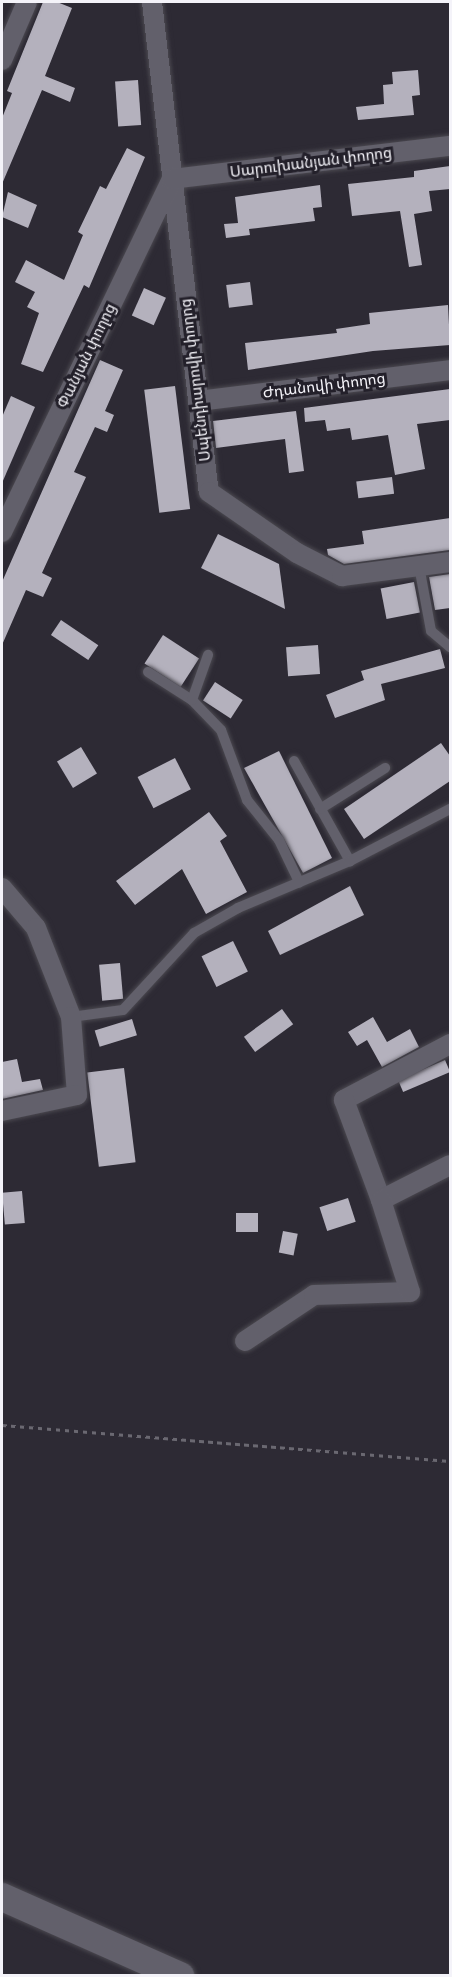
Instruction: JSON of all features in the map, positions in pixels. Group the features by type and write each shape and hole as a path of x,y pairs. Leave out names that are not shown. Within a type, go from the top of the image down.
{"street":[{"path":"2,60 27,2"},
{"name":"Սպենդիարովի փողոց","path":"152,2 209,492 297,553 342,576 450,562"},
{"name":"Սարուխանյան փողոց","path":"172,179 450,146"},
{"name":"Փանյան փողոց","path":"2,532 172,179"},
{"name":"Ժդանովի փողոց","path":"198,401 450,370"},
{"path":"2,888 36,928 71,1017 78,1095 2,1111"},
{"path":"245,1341 314,1295 410,1292 381,1200 344,1100 450,1044"},
{"path":"381,1200 450,1165"},
{"path":"2,1896 180,1976"}],"lane":[{"path":"419,566 431,632 450,647"},
{"path":"192,700 208,655"},
{"path":"148,672 192,700 221,730 246,800 279,840 299,882"},
{"path":"294,761 350,861"},
{"path":"320,808 385,768"},
{"path":"71,1017 123,1010 194,933 238,908 350,861 450,809"}],"path":[{"path":"2,1425 450,1461"}],"building":[{"path":"43,2 57,2 72,8 45,76 75,88 70,102 42,90 2,184 2,118 12,93 7,91"},
{"path":"418,70 420,95 412,96 414,115 358,120 356,107 384,104 383,85 393,84 392,72"},
{"path":"138,80 141,125 118,126 115,82"},
{"path":"127,148 145,157 89,288 84,285 43,372 21,364 39,313 27,307 35,292 15,282 26,260 64,280 83,235 78,232 100,186 106,189"},
{"path":"450,166 450,189 429,191 432,211 414,214 422,265 409,267 400,211 352,216 348,184 414,177 414,171"},
{"path":"320,185 322,207 313,208 315,221 249,229 250,235 226,238 224,224 238,223 235,197"},
{"path":"8,192 37,205 28,228 2,217"},
{"path":"250,282 253,305 229,308 226,285"},
{"path":"144,288 166,298 154,325 132,315"},
{"path":"448,305 450,345 373,351 248,370 245,343 337,333 336,329 370,324 369,313"},
{"path":"100,360 123,370 105,411 114,415 107,432 95,427 74,472 86,477 42,573 52,578 43,597 26,590 2,645 2,582"},
{"path":"175,386 190,509 159,513 144,390"},
{"path":"450,389 450,420 417,424 425,469 395,475 388,435 352,440 350,428 327,431 325,420 305,422 304,408"},
{"path":"11,396 35,407 2,483 2,417"},
{"path":"296,411 304,471 289,473 285,439 216,448 213,421"},
{"path":"392,477 394,494 358,498 356,481"},
{"path":"450,518 450,550 344,564 328,555 327,549 364,544 362,531"},
{"path":"218,534 279,564 285,609 201,568"},
{"path":"450,574 450,608 435,610 429,577"},
{"path":"414,582 420,612 387,619 381,588"},
{"path":"61,620 98,645 88,660 51,635"},
{"path":"163,635 199,658 181,687 144,664"},
{"path":"318,645 320,674 288,676 286,647"},
{"path":"440,649 445,668 381,684 385,700 335,718 326,695 364,680 361,671"},
{"path":"215,682 243,700 231,718 203,700"},
{"path":"441,743 450,756 450,781 364,839 344,809"},
{"path":"81,747 97,774 73,788 57,761"},
{"path":"279,751 332,858 303,873 244,768"},
{"path":"175,758 191,789 153,808 138,777"},
{"path":"209,812 227,836 220,841 247,892 206,914 182,869 135,905 116,881"},
{"path":"350,886 364,915 280,955 268,931"},
{"path":"233,941 248,972 216,987 202,956"},
{"path":"120,963 123,999 102,1001 99,965"},
{"path":"282,1009 293,1024 255,1052 244,1037"},
{"path":"373,1017 387,1042 410,1029 419,1047 382,1067 367,1040 357,1046 348,1032"},
{"path":"132,1019 137,1035 100,1047 95,1030"},
{"path":"17,1059 22,1082 40,1079 43,1090 2,1099 2,1062"},
{"path":"445,1060 450,1072 403,1092 398,1080"},
{"path":"124,1068 136,1162 99,1167 87,1073"},
{"path":"22,1191 25,1223 5,1225 2,1193"},
{"path":"348,1198 356,1222 327,1231 319,1207"},
{"path":"236,1213 258,1213 258,1232 236,1232"},
{"path":"283,1231 298,1234 294,1255 279,1253"}]}
